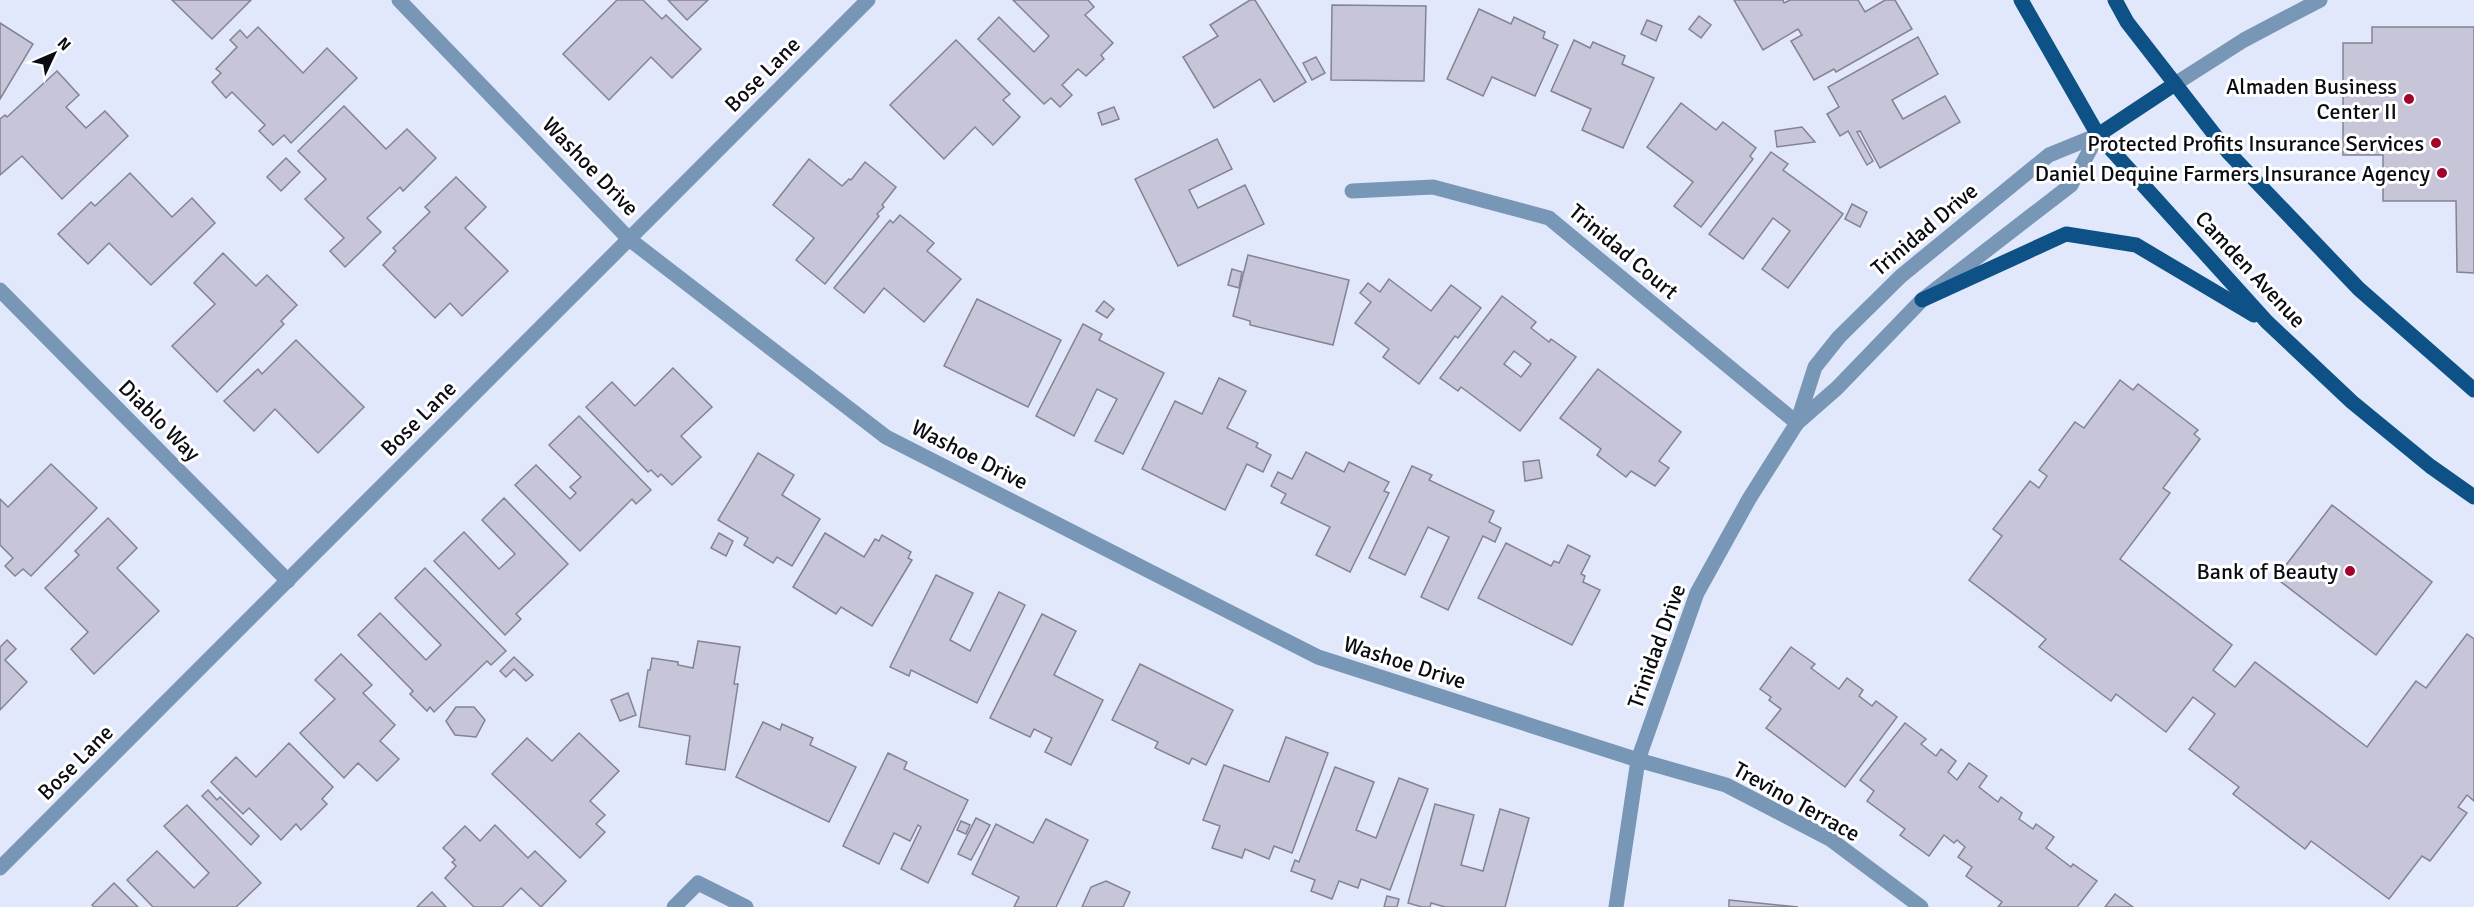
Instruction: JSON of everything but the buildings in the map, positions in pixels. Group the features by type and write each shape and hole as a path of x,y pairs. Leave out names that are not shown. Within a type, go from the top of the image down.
{"main road":[{"name":"Camden Avenue","path":"2021,0 2098,135 2267,322 2352,402 2430,466 2474,497"},
{"path":"2115,0 2127,22 2228,152 2359,289 2474,390"},
{"name":"Trinidad Drive","path":"2098,135 2175,84"},
{"path":"1922,300 2066,234 2136,245 2267,322"}],"street":[{"name":"Washoe Drive","path":"399,0 629,238 886,437 1318,657 1638,760"},
{"name":"Bose Lane","path":"0,868 868,0"},
{"name":"Trinidad Drive","path":"2175,84 2244,40 2320,0"},
{"name":"Trinidad Drive","path":"1797,423 1837,388 1922,300 2071,185 2098,135"},
{"name":"Trinidad Drive","path":"1616,907 1638,760 1697,593 1749,499 1797,423 1815,368 1839,337 1901,276 2049,155 2098,135"},
{"name":"Trinidad Court","path":"1352,191 1433,187 1548,218 1797,423"},
{"name":"Diablo Way","path":"0,290 288,581"},
{"name":"Trevino Terrace","path":"1638,760 1726,785 1830,839 1921,907"},
{"path":"674,907 698,884 746,907"}],"place":[{"name":"Almaden Business Center II","path":"2409,99"},
{"name":"Protected Profits Insurance Services","path":"2436,143"},
{"name":"Daniel Dequine Farmers Insurance Agency","path":"2442,173"},
{"name":"Bank of Beauty","path":"2350,571"}]}
